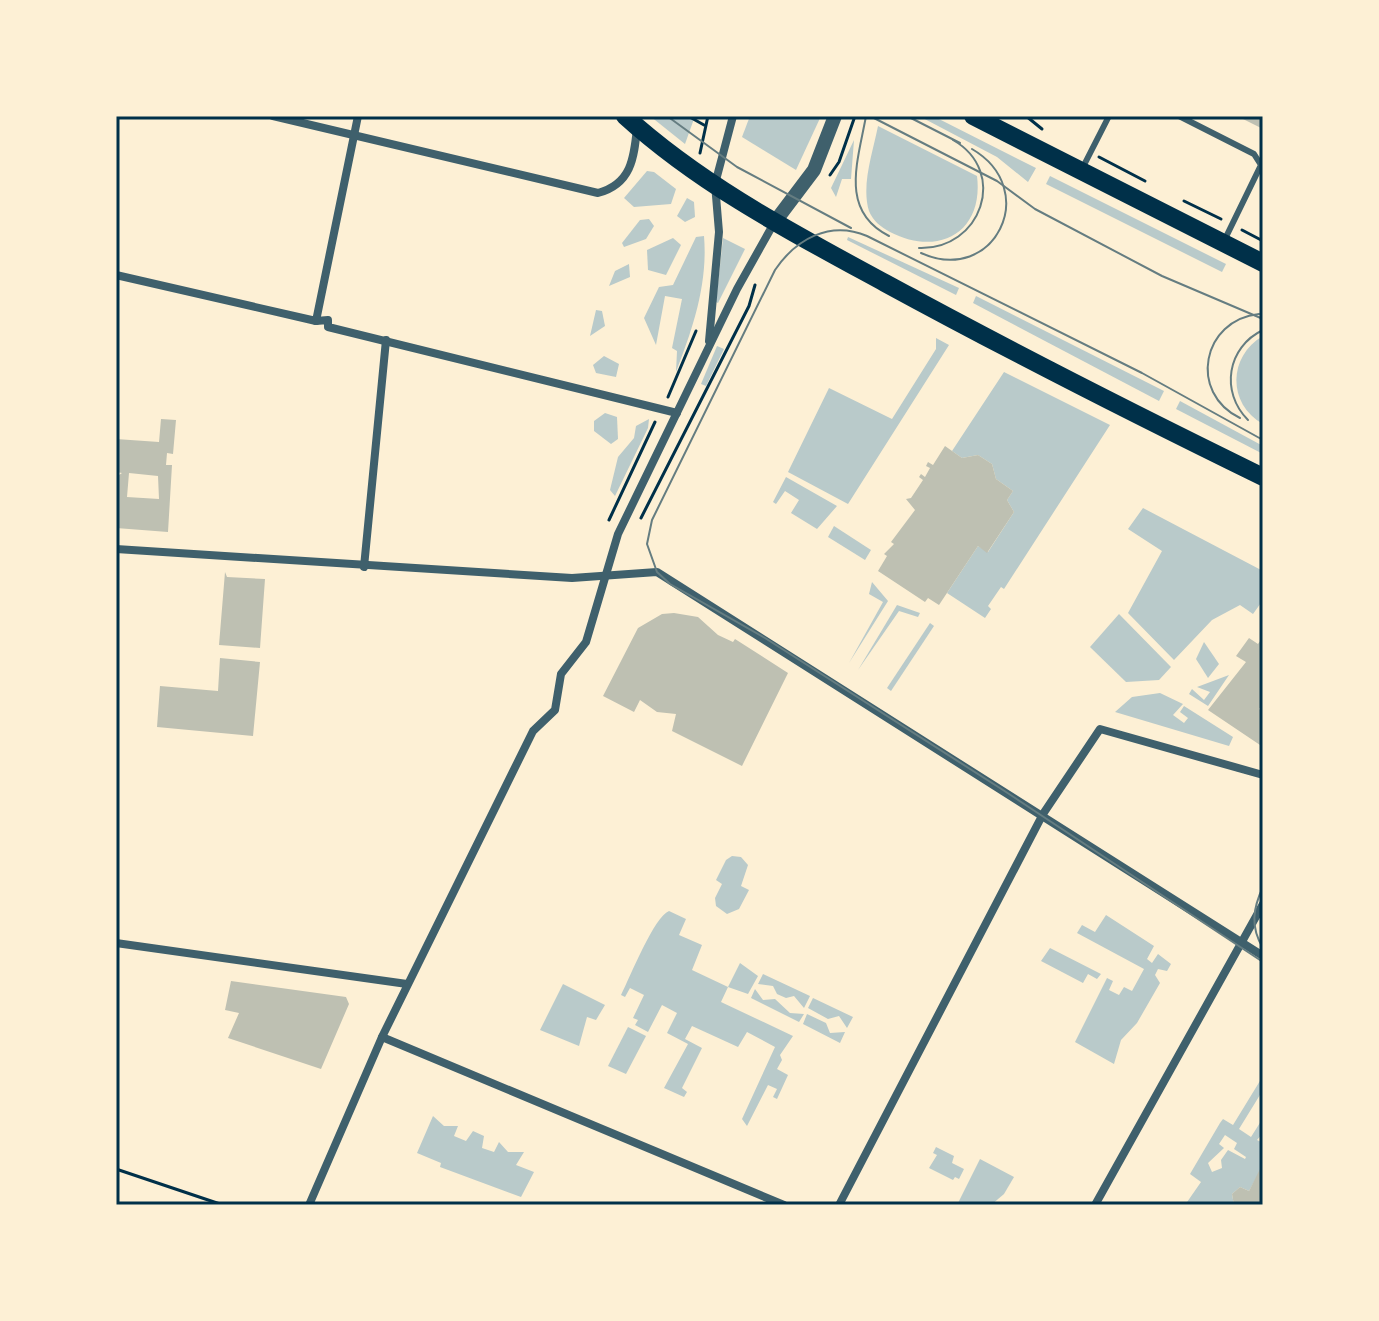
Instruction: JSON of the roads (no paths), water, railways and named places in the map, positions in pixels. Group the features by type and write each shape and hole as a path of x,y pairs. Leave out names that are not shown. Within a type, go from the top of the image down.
{"main road":[{"path":"973,116 1263,263"},
{"path":"631,122 774,223 1002,346 1263,477"}],"street":[{"path":"273,116 598,193 620,183 628,173 631,122"},
{"path":"316,321 358,116"},
{"path":"708,350 717,261 715,184 733,116"},
{"path":"309,1205 407,984 533,731 555,710 561,674 586,642 618,534 774,223 814,170 835,116"},
{"path":"116,275 316,321 328,320 328,327 677,413"},
{"path":"364,567 386,340"},
{"path":"116,549 572,578 657,572 685,586 1263,956"},
{"path":"839,1205 1043,814 1100,729 1263,775"},
{"path":"1095,1205 1263,904"},
{"path":"116,943 407,984"},
{"path":"382,1037 784,1205"}],"lane":[{"path":"1082,169 1109,116"},
{"path":"1179,116 1254,154 1261,165 1224,242"}],"tram line":[{"path":"667,116 737,167 851,228"},
{"path":"866,116 857,167 858,199 863,213 873,226 889,236"},
{"path":"870,116 997,181 1035,209 1162,276 1263,319"},
{"path":"907,116 960,143"},
{"path":"919,248 941,245 958,236 972,223 980,207 983,189 980,171 970,154 953,140"},
{"path":"921,253 947,260 970,256 988,245 1000,229 1006,209 1004,187 993,167 972,149"},
{"path":"1263,440 1142,373 867,236 840,230 827,232 815,235 793,249 775,270 652,520 647,544 657,572 670,584 765,638 1263,962"},
{"path":"1240,418 1224,407 1213,392 1208,376 1209,359 1214,343 1225,329 1240,319 1259,314"},
{"path":"1248,420 1233,397 1232,371 1242,347 1263,330"},
{"path":"1263,887 1254,918 1263,948"}]}
